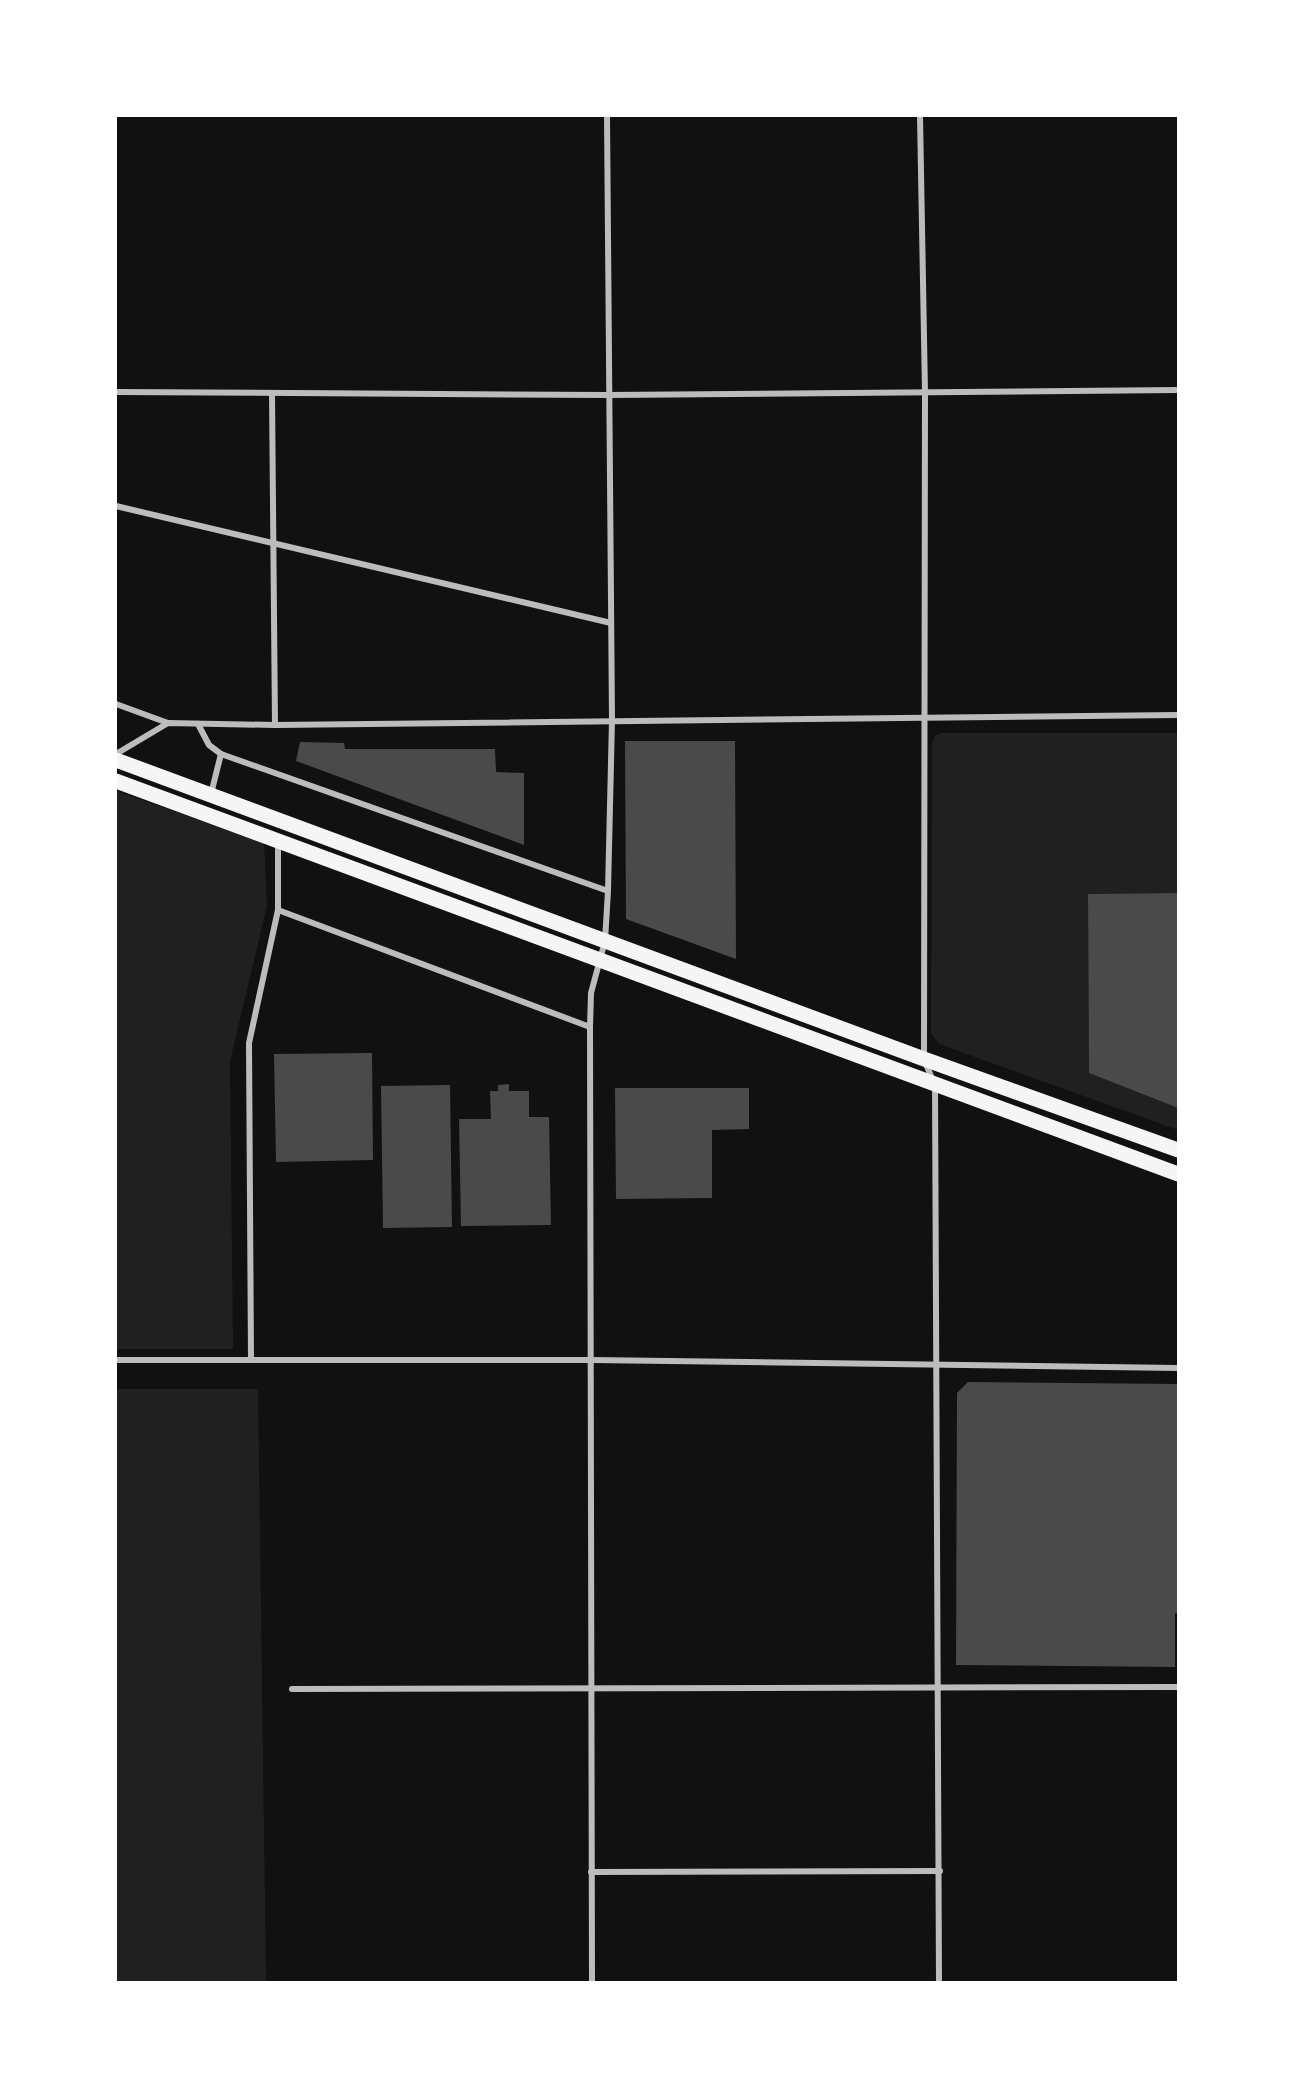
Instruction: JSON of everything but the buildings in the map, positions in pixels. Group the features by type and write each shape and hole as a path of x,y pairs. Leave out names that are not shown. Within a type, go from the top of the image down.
{"main road":[{"path":"116,760 924,1059 1179,1150"},
{"path":"116,781 935,1086 1179,1174"}],"street":[{"path":"592,1983 594,1689 590,1027 591,993 601,960 608,891 612,720 608,116"},
{"path":"920,116 925,392 924,1059 935,1086 940,1688 939,1983"},
{"path":"116,392 609,395 1179,390"},
{"path":"272,394 275,724"},
{"path":"116,506 611,623"},
{"path":"116,704 168,723 198,724 1179,715"},
{"path":"116,754 168,723"},
{"path":"198,724 209,746 220,754 608,891"},
{"path":"211,795 220,754"},
{"path":"251,1360 249,1043 278,910 278,840"},
{"path":"278,910 590,1027"},
{"path":"116,1360 592,1360 1179,1368"},
{"path":"292,1689 1179,1687"},
{"path":"591,1872 940,1871"}],"shaded area":[{"path":"941,733 1178,733 1178,893 1088,894 1089,1073 1178,1108 1178,1130 939,1044 931,1033 932,743 935,736"},
{"path":"116,791 264,843 267,906 230,1061 233,1349 116,1349"},
{"path":"116,1389 258,1389 266,1982 116,1982"}]}
